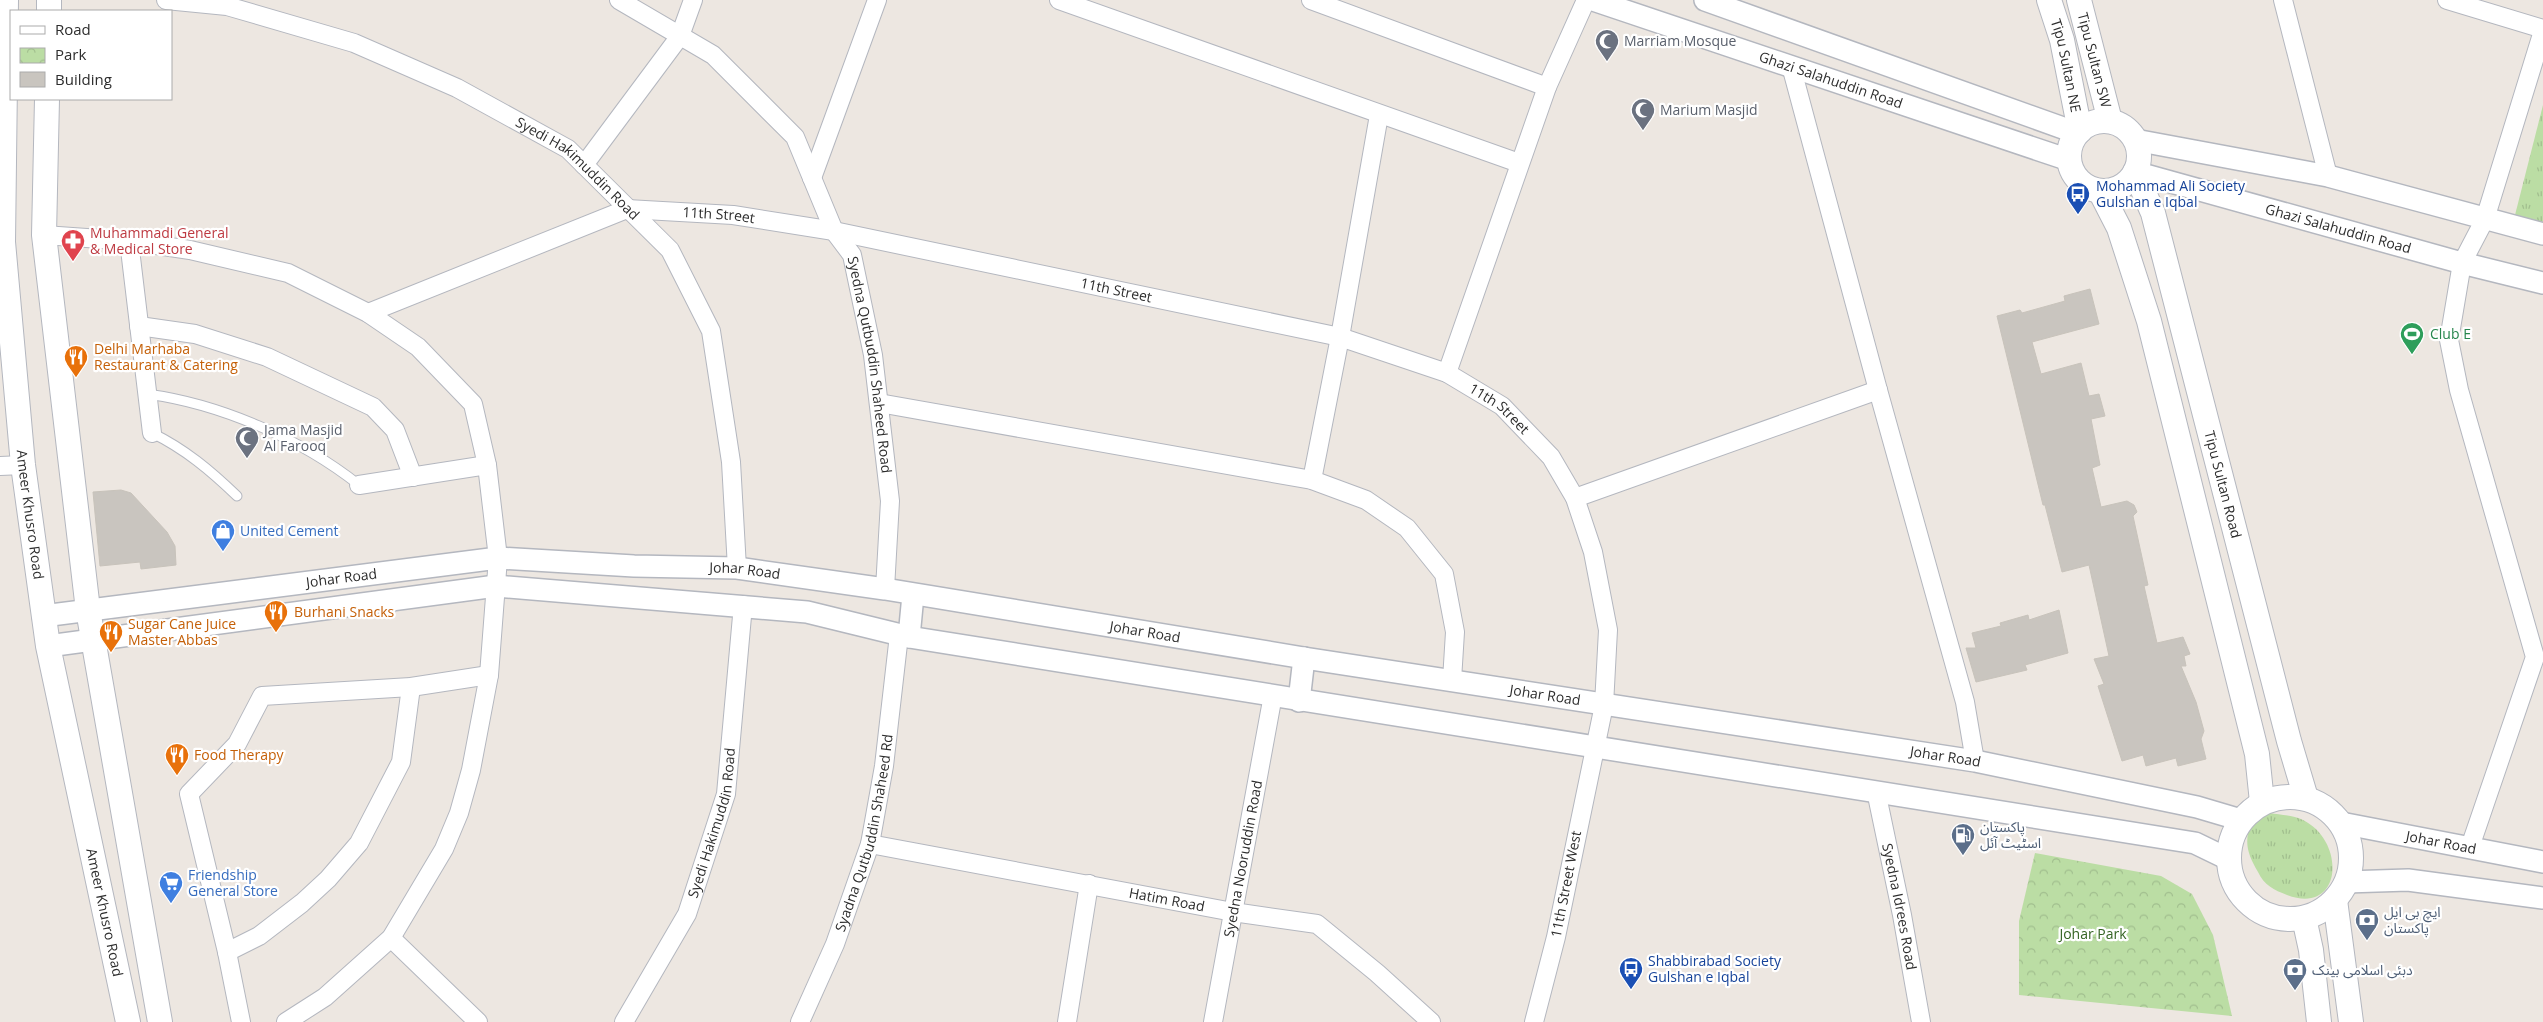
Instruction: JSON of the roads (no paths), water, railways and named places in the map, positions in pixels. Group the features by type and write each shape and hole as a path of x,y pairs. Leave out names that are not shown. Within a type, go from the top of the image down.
{"main road":[{"name":"Ameer Khusro Road","path":"6,0 2,242 11,465 128,1022"},
{"name":"Tipu Sultan NE","path":"2049,0 2062,40 2078,132"},
{"name":"Tipu Sultan SW","path":"2079,0 2110,121"},
{"path":"47,100 44,235 88,610 160,1022"},
{"path":"2099,121 2110,121 2129,131 2135,140 2139,156 2135,172 2120,187 2100,191 2082,184 2076,177 2069,160 2069,150 2078,132 2099,121"},
{"name":"Tipu Sultan Road","path":"2135,172 2153,213 2286,732 2306,798"},
{"path":"2100,191 2119,228 2150,321 2257,754 2262,802"},
{"path":"2341,891 2321,911 2304,918 2277,918 2252,907 2239,894 2231,877 2228,859 2231,838 2241,820 2250,810 2262,802 2277,798 2306,798 2320,804 2341,824 2350,842 2351,863 2341,891 2351,1022"},
{"path":"2304,918 2311,950 2319,1022"}],"street":[{"name":"Syedi Hakimuddin Road","path":"166,0 226,6 354,43 457,88 568,149 670,250 711,331 731,462 737,568"},
{"name":"Syedna Qutbuddin Shaheed Road","path":"619,0 713,55 795,137 834,231 852,255 874,355 890,501 884,589"},
{"path":"584,165 680,36 694,0"},
{"path":"812,178 877,0"},
{"path":"1059,0 1379,115 1519,163"},
{"path":"1311,0 1547,86"},
{"path":"1447,373 1547,86 1586,0"},
{"name":"Ghazi Salahuddin Road","path":"1593,0 2069,160"},
{"path":"1705,0 2078,132"},
{"path":"2284,0 2328,176"},
{"path":"2447,0 2543,30 2485,219 2462,264 2449,340 2459,390 2539,656 2470,847"},
{"path":"1791,66 1878,390 1965,702 1975,762"},
{"path":"1312,480 1340,337 1379,115"},
{"path":"2135,140 2328,176 2543,234"},
{"name":"Ghazi Salahuddin Road","path":"2135,172 2462,264 2543,283"},
{"name":"11th Street","path":"368,313 627,209 733,215 834,231 1340,337 1447,373 1502,406 1550,457 1575,498 1593,552 1608,630 1604,705 1594,745"},
{"path":"44,235 129,241 190,250 288,273 368,313 418,347 473,404 488,465 498,558 489,676 471,770 459,813 444,849 391,938 325,997 286,1022"},
{"path":"129,241 152,433"},
{"path":"139,326 195,334 267,357 373,408 395,430 413,477"},
{"path":"1575,498 1878,390"},
{"path":"879,403 1312,480 1366,500 1407,528 1444,574 1455,632 1452,680"},
{"path":"359,485 488,465"},
{"name":"Johar Road","path":"43,616 498,558 634,566 737,568 884,589 1304,658 1975,762 2197,807 2241,820"},
{"name":"Johar Road","path":"48,646 496,586 743,605 807,612 904,636 1299,700 1594,745 2195,843 2228,859"},
{"path":"904,636 913,595"},
{"name":"Syedi Hakimuddin Road","path":"624,1022 687,914 726,794 743,605"},
{"name":"Syadna Qutbuddin Shaheed Rd","path":"800,1022 835,944 870,844 904,636"},
{"path":"1299,700 1304,658"},
{"path":"241,1022 228,952 188,794 237,744 262,696 411,687 489,676"},
{"path":"228,952 259,936 302,903 328,879 359,843 400,762 411,687"},
{"name":"Syedna Nooruddin Road","path":"1213,1022 1273,695"},
{"name":"11th Street West","path":"1534,1022 1556,936 1594,745"},
{"name":"Syedna Idrees Road","path":"1876,791 1902,915 1921,1022"},
{"name":"Johar Road","path":"2341,824 2543,862"},
{"name":"Hatim Road","path":"870,844 1233,912 1317,924 1377,973 1431,1022"},
{"path":"2341,891 2408,880 2543,898"},
{"path":"1067,1022 1089,884"},
{"path":"391,938 478,1022"}],"lane":[{"path":"147,394 183,399 284,438 333,464 359,485"},
{"path":"152,433 170,442 205,465 237,496"}],"place":[{"name":"Marriam Mosque","path":"1607,62"},
{"name":"Marium Masjid","path":"1643,131"},
{"name":"Mohammad Ali Society Gulshan e Iqbal","path":"2078,215"},
{"name":"Muhammadi General & Medical Store","path":"73,262"},
{"name":"Club E","path":"2412,355"},
{"name":"Delhi Marhaba Restaurant & Catering","path":"76,378"},
{"name":"Jama Masjid Al Farooq","path":"247,459"},
{"name":"United Cement","path":"223,552"},
{"name":"Burhani Snacks","path":"276,633"},
{"name":"Sugar Cane Juice Master Abbas","path":"111,653"},
{"name":"Food Therapy","path":"177,776"},
{"name":"پاکستان اسٹیٹ آئل","path":"1963,856"},
{"name":"Friendship General Store","path":"171,904"},
{"name":"ایچ بی ایل پاکستان","path":"2367,941"},
{"name":"Shabbirabad Society Gulshan e Iqbal","path":"1631,990"},
{"name":"دبئی اسلامی بینک","path":"2295,991"}],"park label":[{"name":"Johar Park","path":"2093,934"}]}
